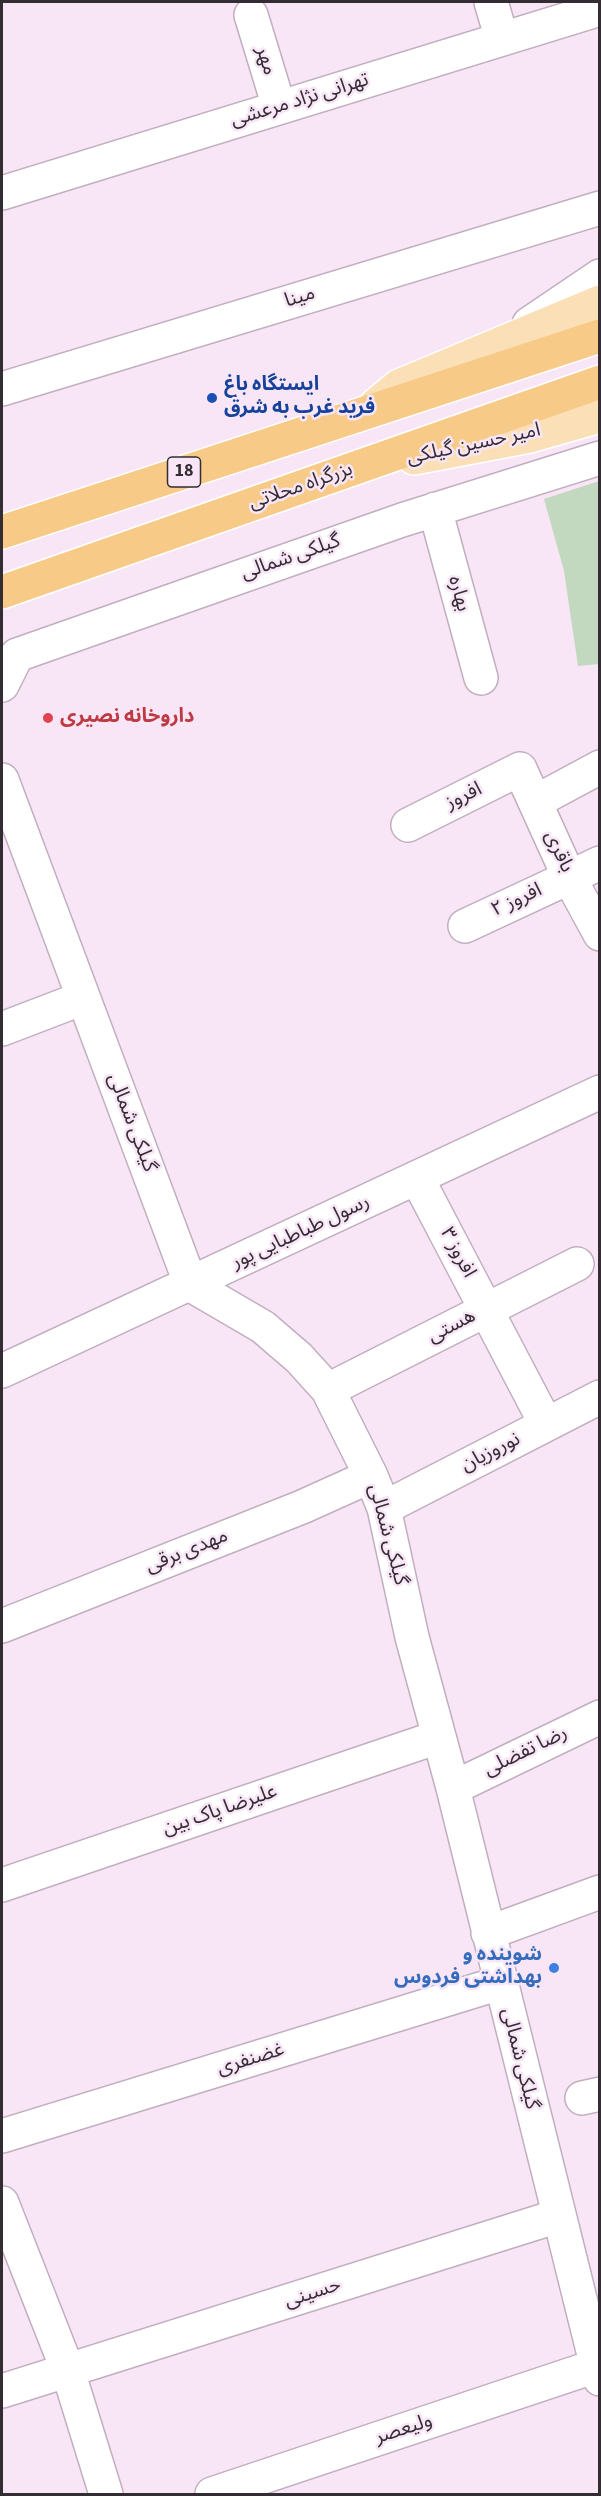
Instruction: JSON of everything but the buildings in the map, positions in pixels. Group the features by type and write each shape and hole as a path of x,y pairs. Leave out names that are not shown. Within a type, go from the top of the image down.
{"highway":[{"name":"18","path":"2,532 600,336"},
{"name":"بزرگراه محلاتی","path":"2,592 600,382"}],"main road":[{"path":"367,412 399,386 600,302"},
{"name":"امیر حسین گیلکی","path":"348,471 530,436 600,416"}],"street":[{"path":"491,2 502,39"},
{"name":"تهرانی نژاد مرعشی","path":"2,193 600,9"},
{"name":"مهر","path":"251,15 279,107"},
{"name":"مینا","path":"2,389 600,208"},
{"path":"494,347 600,276"},
{"name":"گيلکی شمالی","path":"2,685 17,655 435,509 600,458"},
{"name":"بهاره","path":"435,509 481,678"},
{"path":"535,802 600,767"},
{"name":"باقری","path":"520,769 569,877 600,933"},
{"name":"افروز","path":"408,825 520,769"},
{"name":"گيلکی شمالی","path":"2,780 12,837 84,998 191,1285 263,1327 299,1358 328,1390 371,1476 384,1508 438,1737 453,1788 558,2216 597,2358"},
{"name":"افروز ۲","path":"465,926 600,863"},
{"path":"2,1029 84,998"},
{"name":"رسول طباطبایی پور","path":"2,1371 191,1285 600,1092"},
{"name":"افروز ۳","path":"417,1178 546,1424"},
{"name":"هستی","path":"328,1390 577,1264"},
{"name":"نوروزیان","path":"384,1508 600,1397"},
{"name":"مهدی برقی","path":"2,1626 302,1507 371,1476"},
{"name":"رضا تفضلی","path":"453,1788 600,1717"},
{"name":"علیرضا پاک بین","path":"2,1885 438,1737"},
{"path":"488,1934 600,1892"},
{"name":"غضنفری","path":"2,2136 500,1983"},
{"path":"2,2203 68,2371 106,2494"},
{"name":"حسینی","path":"2,2391 558,2216"},
{"name":"ولیعصر","path":"212,2494 597,2358"}],"green space":[{"path":"599,481 599,664 578,666 564,571 544,499"}],"place":[{"name":"ایستگاه باغ فرید غرب به شرق","path":"212,398"},
{"name":"داروخانه نصیری","path":"48,718"},
{"name":"شوینده و بهداشتی فردوس","path":"554,1968"}]}
